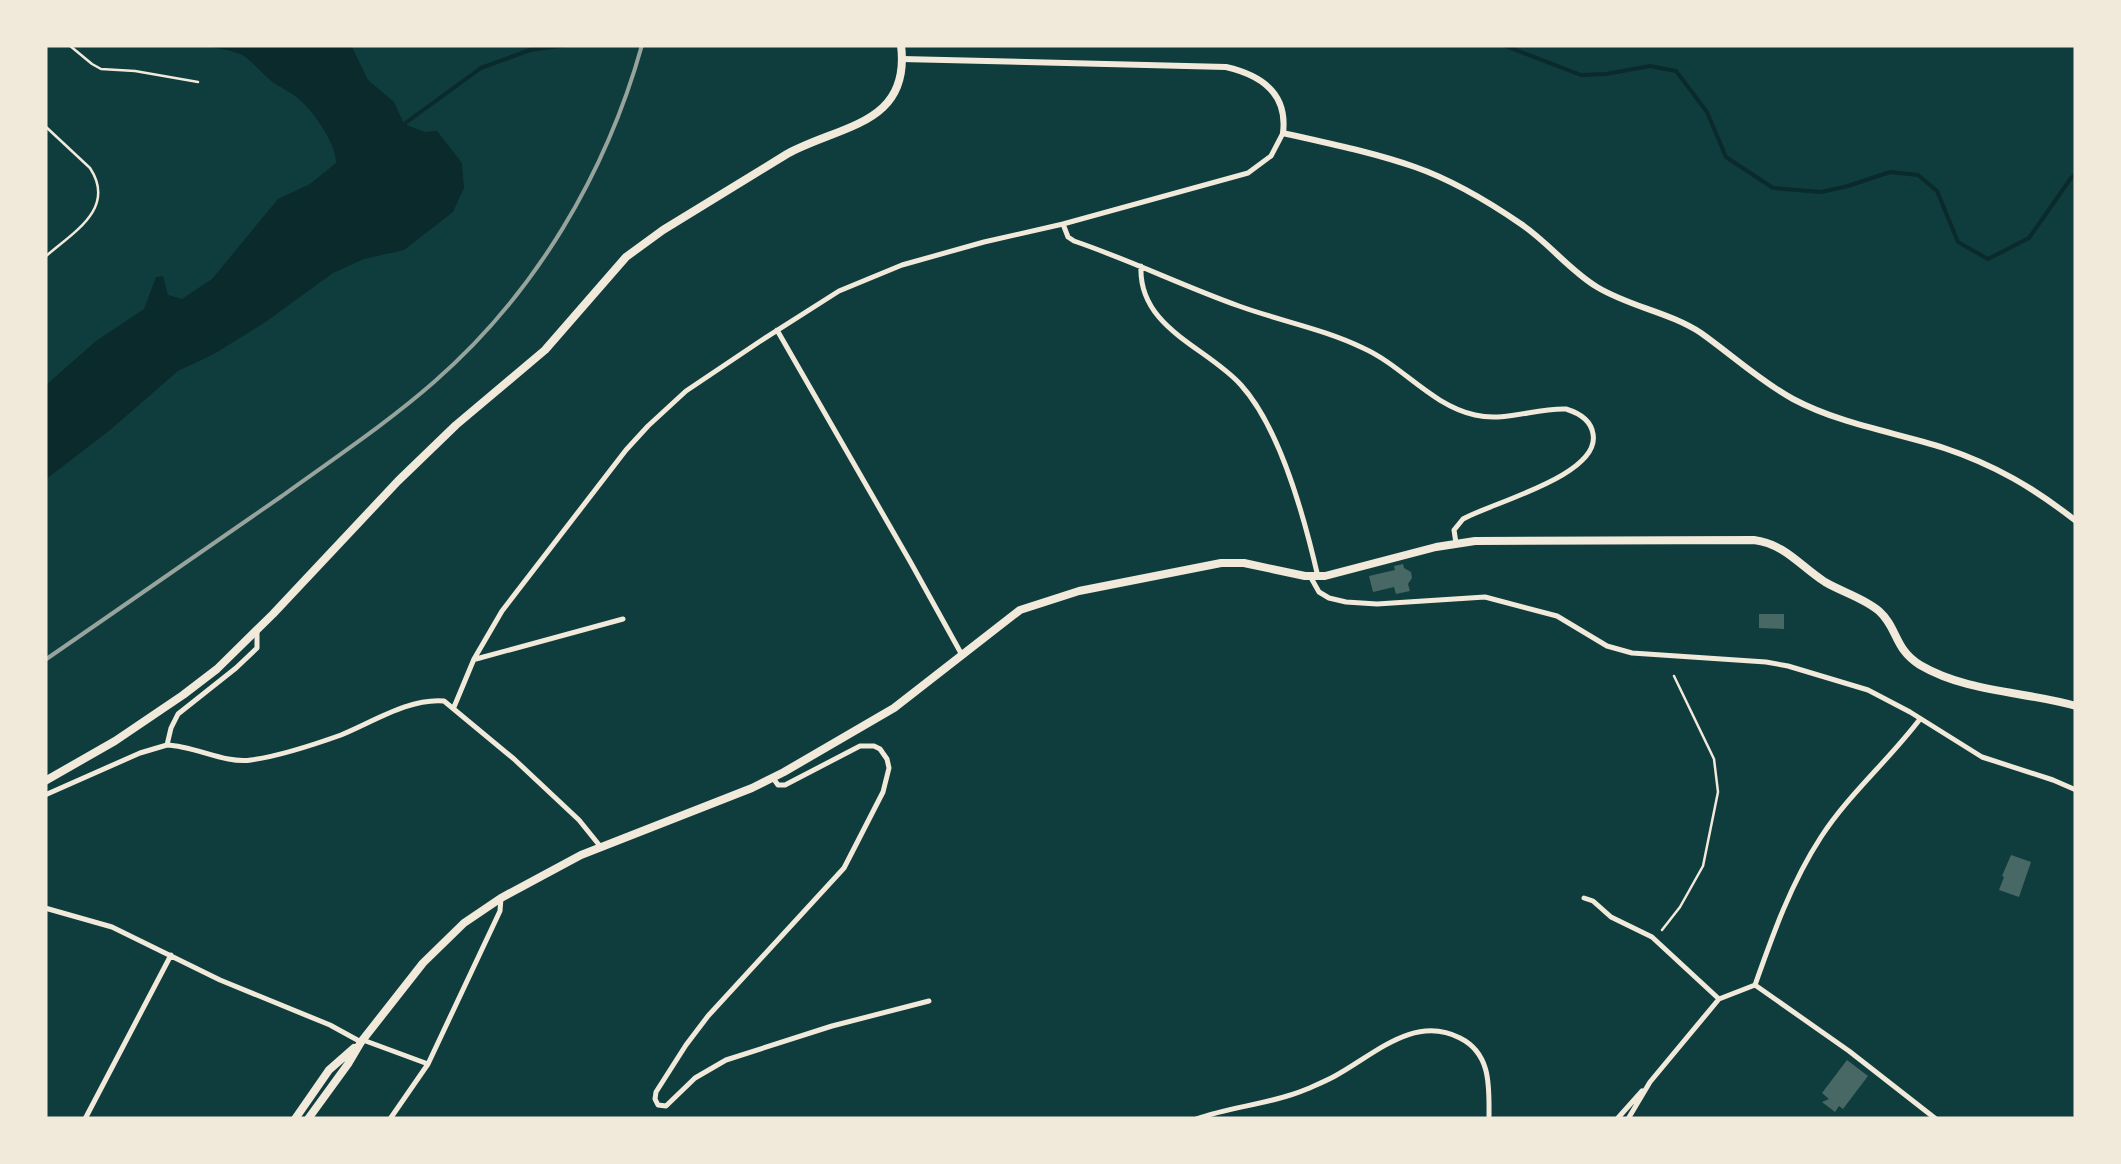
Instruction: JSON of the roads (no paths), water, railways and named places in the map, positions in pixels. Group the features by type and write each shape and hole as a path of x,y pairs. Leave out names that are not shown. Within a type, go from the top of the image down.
{"main road":[{"path":"45,780 115,741 216,668 398,481 456,425 545,350 626,256 801,146 873,117 897,88 902,46"},
{"path":"308,1119 362,1041 434,950 501,898 561,864 773,778 884,714 1020,610 1099,586 1221,563 1244,563 1314,577 1456,543 1763,541 1782,548 1822,580 1876,609 1887,620 1906,654 1926,668 1979,688 2076,706"},
{"path":"295,1119 330,1070 362,1041"}],"street":[{"path":"454,707 474,659 514,595 626,450 686,391 838,291 902,265 1248,173 1271,156 1283,133 1283,112 1271,90 1250,74 1226,68 902,58"},
{"path":"1283,133 1384,158 1439,178 1524,226 1593,284 1686,324 1794,399 1844,419 1947,449 2004,472 2076,521"},
{"path":"1063,224 1074,241 1243,308 1358,345 1392,364 1446,405 1464,412 1500,418 1566,409 1588,422 1594,440 1588,456 1579,465 1462,518 1454,530 1456,543"},
{"path":"1141,266 1140,283 1152,308 1194,350 1222,367 1241,385 1269,426 1308,532 1315,588 1324,595 1346,602 1377,604 1485,597 1557,616 1607,646 1639,655 1788,666 1868,690 1989,760 2076,790"},
{"path":"777,330 962,656"},
{"path":"474,659 622,619"},
{"path":"167,745 178,714 256,648 257,630"},
{"path":"45,795 140,752 167,745 251,760 342,734 416,704 444,700 553,796 601,847"},
{"path":"1617,1119 1719,999 1755,985 1784,904 1821,837 1920,719"},
{"path":"773,778 778,785 785,786 867,745 880,749 888,768 883,792 844,868 708,1016 656,1092 658,1106 666,1106 695,1078 726,1060 928,1001"},
{"path":"390,1119 428,1064 500,911 501,898"},
{"path":"1584,898 1652,937 1719,999"},
{"path":"45,908 112,927 220,980 362,1041 428,1064"},
{"path":"84,1119 171,955"},
{"path":"1755,985 1936,1119"},
{"path":"1196,1119 1290,1096 1334,1077 1388,1043 1426,1030 1455,1035 1477,1050 1489,1081 1490,1119"},
{"path":"1628,1119 1650,1082"}],"water":[{"path":"206,45 351,45 368,80 394,102 404,124 425,132 437,131 462,163 464,188 453,212 404,250 364,259 333,273 264,323 178,371 45,480 45,386 96,341 144,309 156,277 163,276 168,295 182,299 212,279 278,199 310,184 336,163 324,130 301,101 244,56"}],"waterway":[{"path":"404,124 481,68 530,50 567,45"},
{"path":"1503,45 1581,75 1650,66 1676,71 1707,112 1726,157 1773,188 1821,192 1890,172 1918,175 1937,191 1958,242 1988,259 2029,238 2076,174"}],"railway":[{"path":"45,660 359,441 470,348 535,271 587,185 609,140 642,45"}]}
